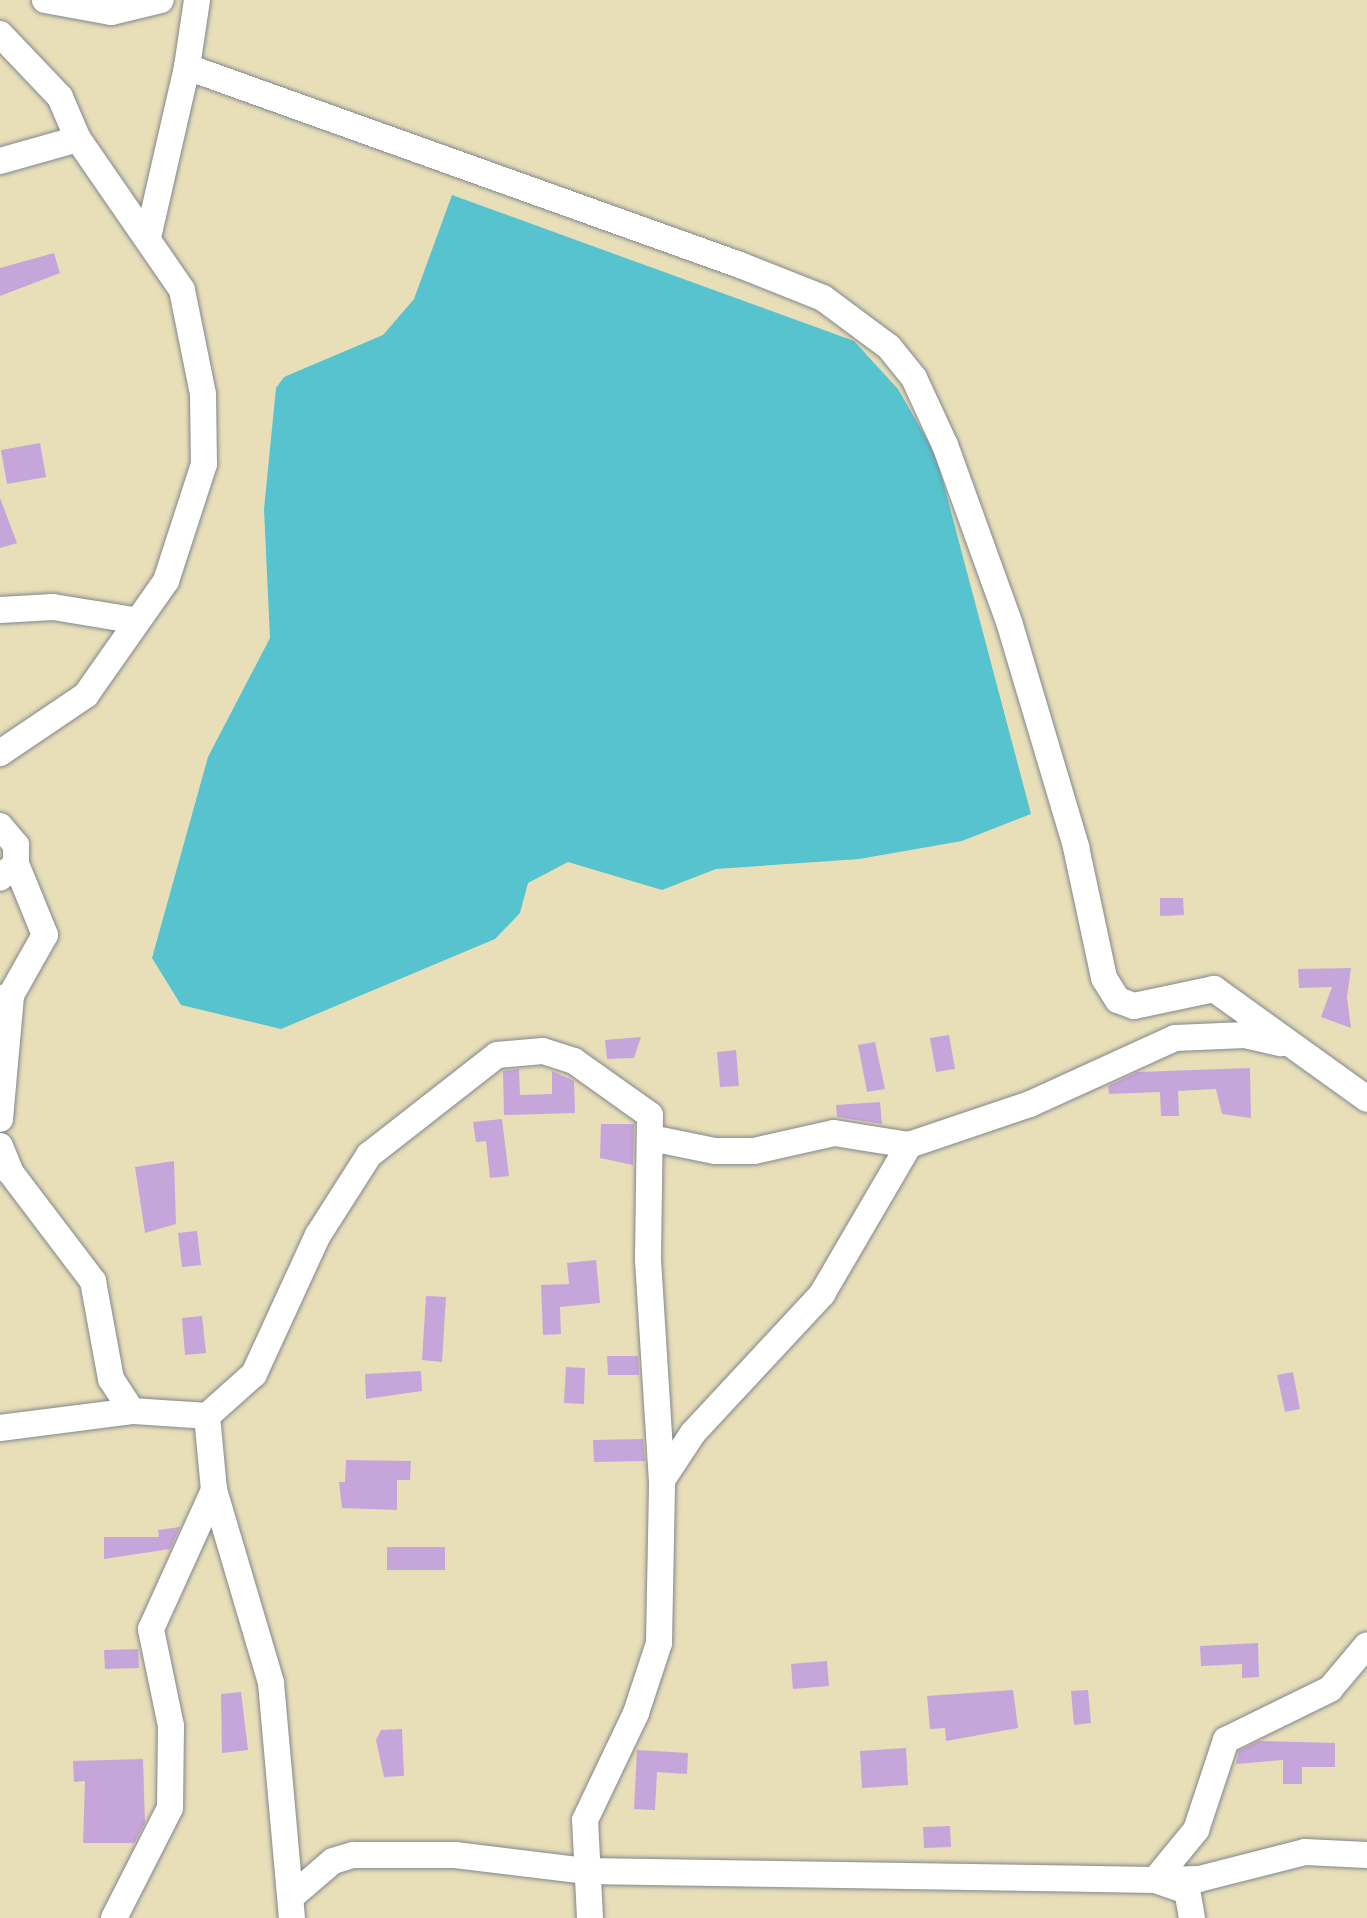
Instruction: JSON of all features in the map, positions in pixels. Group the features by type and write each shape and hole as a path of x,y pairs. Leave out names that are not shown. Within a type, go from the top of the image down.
{"street":[{"path":"45,0 111,12 161,0"},
{"path":"149,233 187,67 197,0"},
{"path":"0,34 60,97 78,139 149,233 182,290 203,394 204,464 166,581 132,620 86,695 0,753"},
{"path":"187,67 740,265 823,298 889,347 914,378 945,445 1010,625 1076,847 1104,978 1118,1000 1134,1006 1214,989 1284,1044 1367,1099"},
{"path":"0,161 78,139"},
{"path":"0,610 53,607 132,620"},
{"path":"0,826 16,845 8,871 45,935 5,997 0,1119"},
{"path":"651,1138 715,1151 754,1151 834,1133 909,1145 1030,1104 1175,1038 1245,1035 1284,1044"},
{"path":"0,1428 132,1411 207,1416 254,1374 318,1235 369,1155 497,1055 543,1051 574,1061 650,1115 648,1260 662,1480 659,1643 636,1713 592,1796 585,1871 590,1918"},
{"path":"662,1480 693,1433 822,1294 909,1145"},
{"path":"0,1146 11,1173 93,1281 111,1379 132,1411"},
{"path":"207,1416 214,1490 271,1683 292,1907"},
{"path":"114,1918 170,1808 171,1726 151,1629 214,1490"},
{"path":"1155,1880 1196,1830 1226,1740 1330,1689 1367,1645"},
{"path":"292,1907 333,1861 353,1855 455,1855 585,1871 1155,1880 1199,1879 1305,1852 1367,1855"},
{"path":"1155,1880 1187,1891 1195,1916"}],"water":[{"path":"452,195 854,341 898,389 936,455 1031,814 962,841 859,859 716,869 662,890 568,862 528,883 520,913 495,939 281,1029 181,1005 152,958 208,757 270,638 264,509 276,388 284,377 383,335 414,299"}],"building":[{"path":"54,253 60,273 0,296 0,268"},
{"path":"40,443 46,477 7,484 1,450"},
{"path":"0,498 17,543 0,548"},
{"path":"1160,898 1183,898 1184,915 1160,916"},
{"path":"1351,968 1347,997 1351,1028 1321,1017 1332,987 1299,988 1298,969"},
{"path":"949,1035 955,1069 936,1072 930,1038"},
{"path":"641,1037 634,1058 607,1059 605,1040"},
{"path":"875,1042 885,1089 867,1092 858,1045"},
{"path":"736,1050 739,1086 720,1087 717,1052"},
{"path":"1250,1068 1251,1118 1222,1114 1216,1089 1178,1091 1179,1116 1161,1116 1160,1092 1109,1094 1108,1086 1138,1072"},
{"path":"519,1069 520,1095 552,1094 552,1071 574,1081 575,1113 504,1115 503,1071"},
{"path":"880,1102 882,1124 837,1117 836,1105"},
{"path":"502,1119 509,1176 490,1178 486,1141 476,1142 473,1122"},
{"path":"601,1124 634,1124 633,1165 600,1158"},
{"path":"174,1161 176,1224 145,1233 135,1167"},
{"path":"197,1231 201,1265 182,1267 178,1233"},
{"path":"596,1260 600,1303 560,1307 561,1334 543,1335 541,1285 569,1284 567,1263"},
{"path":"426,1296 446,1297 442,1362 422,1360"},
{"path":"202,1316 206,1353 185,1355 182,1318"},
{"path":"607,1356 638,1356 639,1375 608,1375"},
{"path":"566,1367 585,1368 584,1404 564,1403"},
{"path":"421,1371 422,1391 366,1399 365,1374"},
{"path":"1293,1372 1300,1409 1285,1412 1277,1375"},
{"path":"643,1439 645,1461 594,1462 593,1440"},
{"path":"346,1460 411,1461 410,1480 397,1480 397,1510 342,1508 339,1482 345,1482"},
{"path":"180,1527 170,1549 104,1559 104,1537 159,1537 158,1530"},
{"path":"387,1547 445,1547 445,1570 387,1570"},
{"path":"1258,1643 1259,1677 1242,1678 1242,1664 1201,1666 1200,1646"},
{"path":"138,1649 139,1668 105,1669 104,1650"},
{"path":"827,1661 829,1686 793,1689 791,1664"},
{"path":"1013,1690 1018,1728 946,1741 945,1728 930,1729 927,1696"},
{"path":"1088,1690 1091,1723 1074,1725 1071,1691"},
{"path":"241,1692 248,1750 222,1753 221,1694"},
{"path":"402,1729 404,1776 384,1777 376,1740 381,1730"},
{"path":"1259,1741 1335,1743 1335,1767 1302,1767 1302,1784 1283,1784 1283,1760 1236,1764 1239,1751"},
{"path":"906,1748 908,1785 862,1788 860,1751"},
{"path":"637,1750 688,1753 687,1774 657,1772 655,1810 634,1809"},
{"path":"143,1759 145,1823 134,1843 83,1843 85,1781 74,1782 73,1761"},
{"path":"950,1826 951,1847 924,1848 923,1827"}]}
